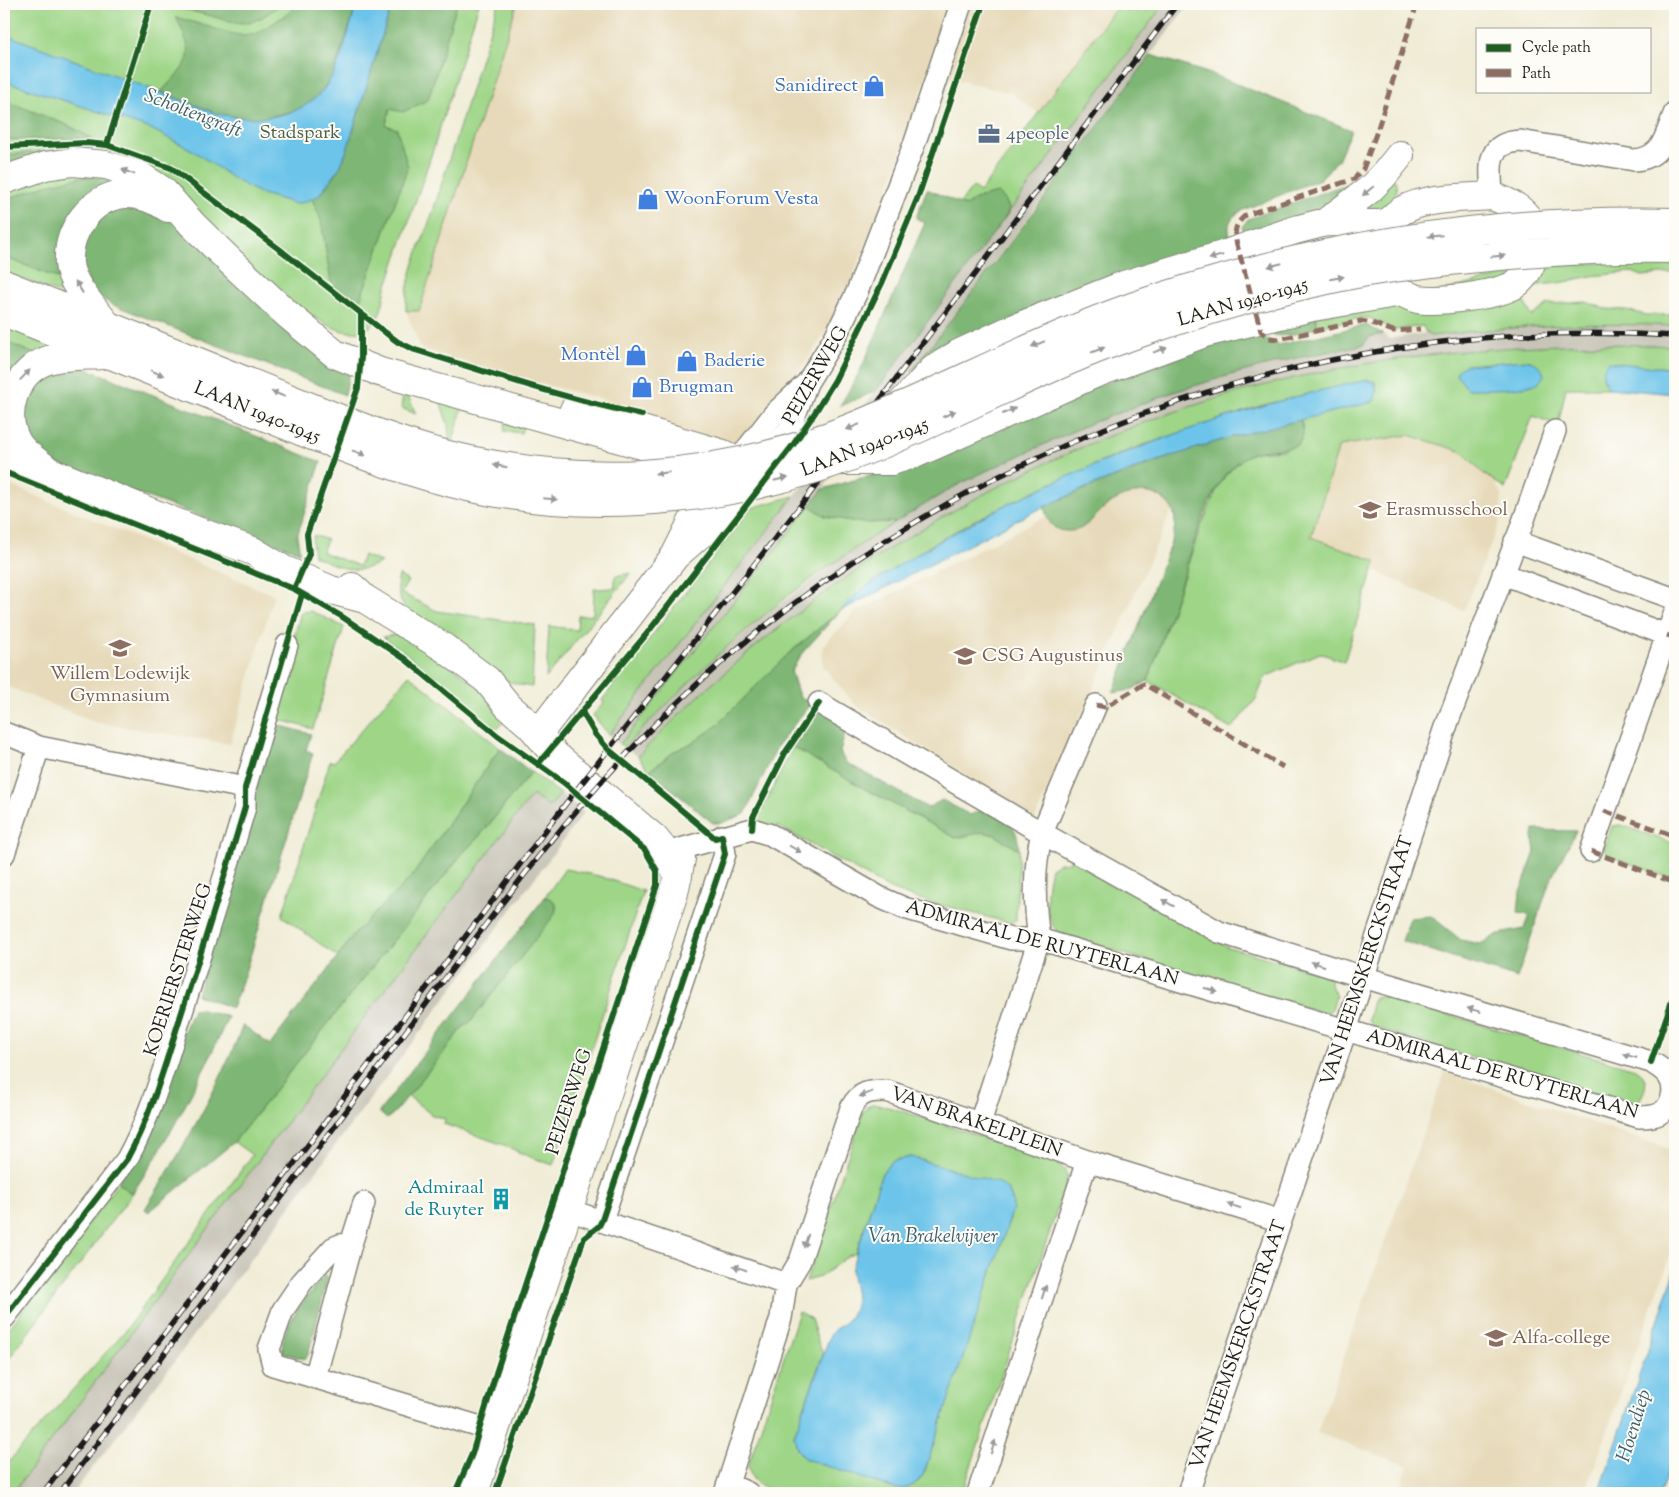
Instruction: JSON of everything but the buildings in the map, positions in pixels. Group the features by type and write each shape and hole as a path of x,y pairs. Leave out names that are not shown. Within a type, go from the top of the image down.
{"main road":[{"path":"1326,222 1369,190 1400,155"},
{"path":"4,180 45,166 74,162 106,165 131,172 157,186 230,262 305,328 736,474"},
{"path":"108,326 82,292 69,263 74,231 84,217 101,203 112,197 134,194 158,202 192,224"},
{"path":"1492,196 1521,210 1530,223 1535,235 1533,258 1518,282 1507,290 1422,301 1402,292 1386,272 1382,260 1383,234 1387,224 1397,212 1410,206 1492,196"},
{"name":"LAAN 1940-1945","path":"1530,223 1675,221"},
{"name":"LAAN 1940-1945","path":"4,312 111,355 318,424 408,443 482,462 558,474 659,474 754,459 800,446 851,428 1090,322 1153,300 1276,264 1407,239 1558,224 1675,221"},
{"path":"898,407 934,369 958,354 1010,330 1124,285 1226,254 1295,230 1326,222 1387,224"},
{"name":"LAAN 1940-1945","path":"4,284 108,326 318,424 400,469 470,488 560,500 630,501 695,496 743,488 789,477 840,461 909,432 1006,387 1148,330 1272,292 1396,267 1564,251 1675,249"},
{"path":"1533,258 1587,254 1675,253"},
{"path":"840,461 891,461 917,453 1032,400 1205,334 1313,307 1402,292"},
{"path":"51,472 23,451 15,439 10,425 9,411 16,387 30,370 47,360 74,356 111,355"},
{"path":"4,456 11,461 51,472 252,551 290,554 337,574 371,602 443,647 487,680 517,692 541,711 543,727"},
{"name":"PEIZERWEG","path":"474,1493 674,893 678,876 671,832 565,743 543,727 676,556 697,512 736,474"}],"street":[{"name":"PEIZERWEG","path":"736,474 790,428 807,383 835,337 857,292 906,168 961,4"},
{"path":"1492,196 1492,163 1496,149 1501,145 1520,141 1634,160 1645,159 1658,150 1663,143 1675,112"},
{"name":"VAN HEEMSKERCKSTRAAT","path":"1188,1493 1346,1030 1448,721 1554,431"},
{"path":"1515,541 1675,599"},
{"path":"1503,574 1667,635"},
{"path":"1591,851 1675,612"},
{"name":"KOERIERSTERWEG","path":"4,1318 127,1159 152,1107 202,952 245,807 245,788 287,645"},
{"name":"ADMIRAAL DE RUYTERLAAN","path":"673,851 752,829 771,835 879,897 904,908 1011,939 1039,939 1640,1117 1652,1117 1659,1114 1666,1109 1672,1097 1673,1087 1670,1078 1651,1062 1363,978 1219,932 1042,832 819,702"},
{"path":"980,1123 1039,939 1035,910 1036,855 1042,832 1096,706"},
{"path":"4,733 39,747 245,788"},
{"path":"4,854 39,747"},
{"path":"602,1220 725,854 722,836"},
{"name":"VAN BRAKELPLEIN","path":"748,1493 726,1489 781,1318 786,1284 800,1261 851,1108 857,1098 871,1091 887,1090 1087,1161 978,1493"},
{"path":"1087,1161 1281,1221"},
{"path":"315,1378 364,1203"},
{"path":"569,1210 786,1284"},
{"path":"351,1244 333,1248 302,1282 283,1310 269,1350 273,1365 494,1432"}],"shaded area":[{"path":"504,4 1119,4 1038,113 1011,93 928,72 892,178 850,284 823,336 791,385 742,439 730,444 647,422 646,410 523,379 421,349 406,311"},
{"path":"1164,4 1189,4 810,506 620,744 614,740 609,735 876,391"},
{"path":"1592,324 1675,326 1675,346 1564,345 1477,349 1336,369 1232,395 1075,450 988,492 895,545 806,606 761,642 666,726 638,756 624,747 722,651 764,616 858,546 952,488 1089,424 1174,392 1292,359 1362,345 1369,337 1383,334 1390,339 1426,333 1431,336 1489,328"},
{"name":"Erasmusschool","path":"1412,398 1485,465 1502,496 1500,521 1464,611 1216,500"},
{"name":"CSG Augustinus","path":"1157,474 1180,492 1035,819 855,705 823,666 823,646 854,613 1090,494"},
{"path":"5,483 274,595 230,744 94,722 4,685"},
{"path":"561,794 584,812 174,1362 73,1493 13,1493 351,1035 532,795 549,807"},
{"name":"Alfa-college","path":"1445,1072 1675,1151 1675,1243 1585,1493 1399,1493 1408,1466 1317,1433"}],"green space":[{"name":"Stadspark","path":"4,4 479,4 431,156 386,288 383,304 373,324 367,329 350,332 337,329 320,321 284,295 135,167 4,174"},
{"path":"173,4 281,4 255,20 237,23 176,7"},
{"path":"295,4 357,4 333,75 315,100 297,110 259,119 218,114 161,92 179,72 188,58 187,42 176,17 244,36 258,33 290,12"},
{"path":"392,4 457,4 428,100 403,112 390,109 386,125 397,129 408,167 358,306 331,283 321,220 312,199 329,184 347,150"},
{"path":"498,4 517,4 419,311 406,311 408,284"},
{"path":"1119,4 1164,4 1007,215 1009,208 980,197 965,206 960,203 973,187 980,192"},
{"path":"1151,55 1214,75 1351,130 1338,160 1320,179 1236,214 1229,224 1231,244 952,347 911,372 1033,213"},
{"path":"4,100 67,125 92,138 4,140"},
{"path":"62,150 4,174 4,155"},
{"path":"51,171 102,172 4,200 4,187"},
{"path":"81,177 106,177 120,180 100,193 70,283 4,257 4,200 46,185"},
{"path":"1368,179 1342,202 1246,239 1242,227 1248,219 1358,180"},
{"path":"1395,180 1396,192 1390,203 1379,210 1372,211 1366,211 1358,207"},
{"path":"927,189 965,206 980,197 998,193 1005,199 1009,208 1007,215 876,391 840,406 861,369 925,223 916,218"},
{"path":"155,207 350,367 345,395 111,304 103,299 90,286 81,260 85,234 111,208"},
{"path":"4,257 70,283 82,302 4,272"},
{"path":"1614,262 1675,263 1675,273 1642,276 1632,272 1591,276 1533,286 1523,300 1532,316 1548,304 1586,302 1606,309 1626,310 1646,315 1675,315 1675,326 1614,324 1553,326 1431,336 1426,333 1423,326 1394,330 1370,318 1318,327 1315,316 1402,301 1537,267"},
{"path":"1315,316 1318,327 1299,333 1278,336 1267,331"},
{"path":"4,324 68,350 39,356 4,341"},
{"path":"1366,325 1383,334 1369,337 1363,345 1292,359 1174,392 1089,424 952,488 896,522 862,523 825,516 810,506 823,489 879,473 1014,416 1257,329 1266,339 1278,345"},
{"path":"4,341 39,356 4,396"},
{"path":"1607,344 1675,346 1675,369 1660,367 1603,380 1608,388 1566,388 1558,425 1533,416 1505,489 1482,472 1463,452 1409,435 1339,446 1311,537 1376,561 1344,662 1320,653 1265,677 1256,699 1231,729 1148,681 1201,526 1217,489 1225,476 1244,457 1255,452 1285,450 1303,428 1300,418 1310,416 1375,382 1368,380 1263,405 1129,450 1037,490 973,521 928,547 861,591 787,655 715,727 695,742 675,751 649,771 638,756 710,685 788,620 871,561 957,508 1048,462 1141,424 1238,392 1337,369 1471,350"},
{"path":"83,367 321,462 297,536 300,552 47,460 24,435 22,402 42,374"},
{"path":"368,373 405,389 416,414 401,408 403,396 366,383"},
{"path":"437,392 526,418 521,433 504,431 506,420 462,409 450,452 448,425"},
{"path":"1300,418 1303,434 1299,444 1292,447 1265,450 1245,457 1232,467 1222,480 1198,530 1148,681 1131,690 1113,693 1173,537 1175,521 1173,511 1168,503 1157,495 1143,492 1129,494 1109,504 1080,529 1063,531 1058,530 1052,525 1044,507 1138,468 1235,436"},
{"path":"794,496 609,735 593,715 604,703 602,700 751,508"},
{"path":"810,506 825,516 862,523 896,522 851,551 784,599 709,663 624,747 620,744"},
{"path":"314,535 327,540 322,552 359,566 363,555 381,562 355,570 332,564 314,556 312,541"},
{"path":"631,573 546,678 549,626 577,630 578,616 593,615 594,589 615,588 615,576"},
{"path":"399,575 408,581 401,593 437,611 535,625 532,687 508,681 407,611 398,594"},
{"path":"311,611 344,627 313,729 273,718 301,612"},
{"path":"840,611 803,652 791,671 799,696 811,703 778,745 745,814 721,823 713,823 649,771 675,751 694,742 715,727 787,655"},
{"path":"394,635 407,638 438,656 509,715 496,730 410,657 383,637"},
{"path":"409,675 500,748 413,875 355,933 338,957 282,916 330,761 334,762"},
{"path":"820,709 847,725 840,752 845,762 928,808 942,800 970,815 984,809 1010,824 1016,833 1019,850 995,835 983,832 956,838 793,747"},
{"path":"270,723 311,734 306,750 313,753 244,976 232,1008 197,995 255,792"},
{"path":"793,747 956,838 983,832 995,835 1019,850 1016,920 1010,923 915,898 890,889 778,826 767,827 757,820"},
{"path":"500,748 531,772 483,832 462,854 234,1142 149,1212 145,1209 211,1096 243,1025 270,1045 355,933 413,875"},
{"path":"531,772 561,794 549,807 532,795 351,1035 13,1493 4,1493 4,1467 125,1331 252,1155 234,1142 462,854 483,832"},
{"path":"1621,825 1675,844 1675,880 1609,856 1604,850 1612,826"},
{"path":"1534,830 1576,831 1550,881 1517,978 1402,941 1410,918 1431,916 1461,940 1480,944 1499,934 1524,929 1529,915 1518,913 1520,893 1535,852"},
{"path":"1071,855 1228,947 1331,976 1330,983 1336,996 1332,1009 1329,1012 1321,1012 1064,936 1057,930 1048,915 1047,896 1051,868 1059,863 1070,862"},
{"path":"565,869 599,876 643,891 553,1165 444,1124 445,1119 432,1115 408,1096 461,1029 471,1021 556,906 554,901 545,897"},
{"path":"545,897 553,900 556,905 556,911 552,918 471,1021 461,1029 395,1112 387,1119 379,1112"},
{"path":"1374,997 1387,997 1635,1069 1645,1080 1644,1092 1639,1101 1627,1106 1374,1027 1368,1020"},
{"path":"198,1009 228,1017 184,1107 132,1194 118,1183 193,1010"},
{"path":"873,1104 892,1108 1046,1157 1062,1167 1068,1177 962,1493 781,1493 764,1488 756,1482 752,1478 748,1466 799,1312 811,1319 823,1354 794,1436 801,1454 805,1459 918,1482 924,1473 1013,1202 1009,1191 925,1161 911,1157 892,1161 882,1173 856,1253 848,1256 820,1277 806,1281 863,1112"},
{"path":"118,1183 132,1194 4,1365 4,1335"},
{"path":"324,1276 328,1277 308,1355 305,1359 283,1353 285,1333 290,1322"}],"water":[{"name":"Scholtengraft","path":"357,4 392,4 347,150 340,167 318,196 296,204 259,193 234,179 192,150 151,129 4,81 4,34 218,114 251,118 283,114 311,102 322,91 340,59"},
{"path":"1527,360 1538,365 1544,375 1534,385 1468,389 1456,375 1459,369 1466,365"},
{"path":"1608,362 1675,369 1675,394 1608,388 1603,375 1604,368"},
{"path":"1368,380 1375,382 1376,385 1376,395 1373,402 1231,437 1151,463 1086,488 1033,512 840,611 862,590 913,556 973,522 1087,468 1223,418 1295,397"},
{"name":"Van Brakelvijver","path":"911,1157 999,1183 1010,1194 1013,1209 924,1473 912,1486 904,1489 895,1489 805,1459 797,1449 794,1436 831,1333 847,1320 856,1304 852,1267 882,1173 892,1161"},
{"name":"Hoendiep","path":"1675,1271 1675,1450 1660,1493 1599,1493"}],"railway":[{"path":"43,1493 567,802 805,500 1177,4"},
{"path":"60,1493 494,913 563,827 636,744 675,705 779,615 891,537 1011,470 1137,416 1268,375 1402,348 1538,334 1675,336"}],"marked path":[{"path":"1417,4 1363,169 1354,179 1246,215 1236,226 1235,233 1261,331 1269,338 1279,339 1361,321 1393,331 1420,329"},
{"path":"1667,635 1675,638"},
{"path":"1096,705 1105,707 1144,684 1283,767"},
{"path":"1604,811 1675,836"},
{"path":"1591,851 1675,883"}],"cycle path":[{"path":"107,145 151,4"},
{"path":"538,764 645,636 793,445 835,380 882,283 918,197 983,4"},
{"path":"4,147 86,143 107,145 171,168 398,342 415,350 528,385 613,409 642,415"},
{"path":"294,589 309,554 307,534 358,388 361,357 361,314"},
{"path":"4,472 294,589 341,616 405,659 498,736 563,782 645,850 657,871 657,885 496,1373 472,1454 455,1493"},
{"path":"4,1318 127,1159 150,1108 245,807 245,788 302,594"},
{"path":"752,829 753,817 785,753 819,703"},
{"path":"495,1493 584,1238 599,1226 602,1220 725,854 722,836 715,838 608,749 595,734 582,712"},
{"path":"1651,1062 1675,992"}],"place":[{"name":"Sanidirect","path":"874,86"},
{"name":"4people","path":"989,134"},
{"name":"WoonForum Vesta","path":"648,199"},
{"name":"Montèl","path":"636,355"},
{"name":"Baderie","path":"687,361"},
{"name":"Brugman","path":"642,387"},
{"name":"Erasmusschool","path":"1370,510"},
{"name":"Willem Lodewijk Gymnasium","path":"120,648"},
{"name":"CSG Augustinus","path":"965,656"},
{"name":"Admiraal de Ruyter","path":"501,1199"},
{"name":"Alfa-college","path":"1496,1338"}]}
